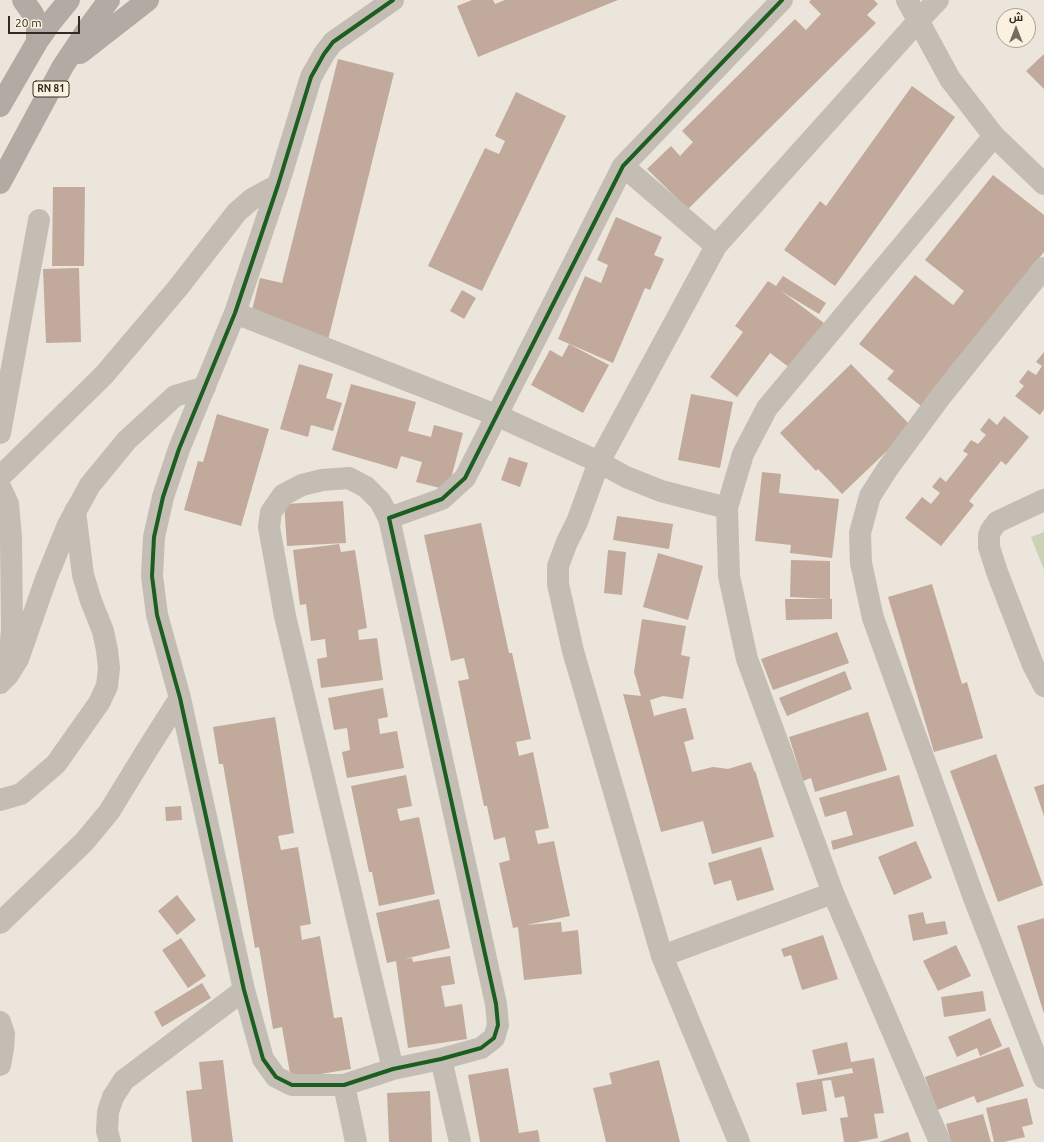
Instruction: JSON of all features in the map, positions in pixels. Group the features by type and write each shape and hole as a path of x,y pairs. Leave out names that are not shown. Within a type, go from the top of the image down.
{"main road":[{"path":"23,0 33,14 37,26 37,42"},
{"name":"RN 81","path":"0,106 37,42 69,0"},
{"name":"RN 81","path":"0,184 63,66 88,27 109,0"},
{"name":"RN 81","path":"63,66 148,0"}],"street":[{"path":"393,0 333,42 324,54 312,77 235,313 179,449 162,496 154,537 152,576 157,614 180,698 244,990 263,1059 276,1078 292,1085 344,1085 393,1069 481,1048 494,1038 498,1025 496,1004 389,518 380,501 366,487 349,478 322,480 302,485 282,495 271,512 269,527 285,616 393,1069"},
{"path":"389,518 442,499 465,478 623,166 782,0"},
{"path":"907,0 950,79 994,136 1044,184"},
{"path":"739,1142 662,956 573,652 558,584 558,566 567,542 577,522 599,462 716,246 938,0"},
{"path":"940,1142 833,893 748,659 729,576 727,508 743,454 767,408 994,136"},
{"path":"623,166 716,246"},
{"path":"0,477 104,374 177,289 237,212 252,199 278,185"},
{"path":"0,433 39,220"},
{"path":"1044,268 941,396 888,468 870,496 860,534 861,563 873,618 974,898 1044,1078"},
{"path":"235,313 496,416 599,462 626,477 661,491 727,508"},
{"path":"4,679 18,659 46,579 68,525 90,485 127,440 175,396 205,387"},
{"path":"0,487 8,504 11,537 12,630 4,679"},
{"path":"1044,500 997,522 989,535 989,547 997,572 1033,665 1044,686"},
{"path":"0,800 21,794 56,764 99,703 107,686 109,668 107,650 103,631 91,601 83,575 75,511"},
{"path":"0,923 84,842 109,812 180,698"},
{"path":"662,956 833,893"},
{"path":"110,1142 107,1132 108,1112 113,1097 124,1080 244,990"},
{"path":"0,1022 4,1034 0,1065"},
{"path":"440,1059 460,1142"},
{"path":"344,1085 356,1142"}],"green space":[{"path":"1044,532 1044,570 1031,537"}],"building":[{"path":"472,0 493,0 495,4 505,0 618,0 478,57 457,6"},
{"path":"811,0 874,0 878,4 867,15 876,23 688,209 647,169 671,146 680,156 693,142 682,131 795,19 806,30 821,14 809,2"},
{"path":"1044,54 1044,89 1026,71"},
{"path":"338,59 394,73 327,344 251,314 260,278 282,283"},
{"path":"912,86 955,117 835,286 784,250 820,201 826,206"},
{"path":"516,92 566,116 482,291 428,266 485,148 499,154 505,141 495,136"},
{"path":"993,175 1044,215 1044,252 921,406 887,379 894,371 859,344 915,275 953,305 964,291 925,260"},
{"path":"53,187 85,187 84,266 52,266"},
{"path":"616,217 662,237 654,255 664,259 650,290 645,288 613,363 558,339 585,276 601,283 608,265 597,260"},
{"path":"79,268 81,342 46,343 43,269"},
{"path":"783,276 826,303 819,314 781,291 824,323 790,368 770,353 737,397 710,377 743,332 735,326 768,281 776,286"},
{"path":"462,290 476,298 464,319 450,311"},
{"path":"569,344 609,365 583,413 531,385 550,350 562,357"},
{"path":"1044,352 1044,409 1040,415 1015,396 1024,386 1019,382 1028,370 1036,375 1042,366 1036,362"},
{"path":"299,364 333,374 326,398 342,403 333,431 311,425 308,437 280,429"},
{"path":"851,364 912,427 842,494 818,469 816,471 780,433"},
{"path":"351,384 416,402 408,431 431,437 434,425 463,433 448,490 416,482 422,462 401,456 397,469 332,450"},
{"path":"691,394 733,402 720,468 678,460"},
{"path":"217,414 269,429 241,526 184,510 198,461 203,462"},
{"path":"1004,416 1029,437 1006,465 1001,461 969,501 974,505 941,546 905,518 922,497 931,504 940,493 932,487 940,477 946,482 968,454 963,451 971,440 978,444 986,435 980,430 989,418 997,425"},
{"path":"509,457 528,463 520,487 501,480"},
{"path":"762,472 781,474 779,493 839,499 832,558 790,553 791,545 755,541"},
{"path":"343,501 346,543 287,546 284,504"},
{"path":"617,516 673,524 669,549 613,540"},
{"path":"481,523 509,653 512,653 531,739 516,742 519,756 533,752 549,828 535,831 538,844 554,841 570,916 526,925 561,922 562,932 578,930 582,974 524,980 518,927 513,928 499,863 510,860 505,837 494,840 487,806 484,806 458,681 469,679 464,658 451,661 424,535"},
{"path":"339,544 341,552 355,550 367,628 358,630 359,640 377,638 383,680 321,688 317,659 327,657 325,639 311,641 306,604 300,605 293,550"},
{"path":"608,550 626,552 622,595 604,593"},
{"path":"658,553 703,566 688,620 643,607"},
{"path":"791,560 830,561 830,599 832,599 832,619 786,620 785,599 828,599 790,597"},
{"path":"932,584 962,684 967,682 983,738 934,752 888,597"},
{"path":"642,619 686,626 681,655 690,657 683,699 663,696 650,700 654,716 686,708 694,739 684,742 692,772 713,767 728,769 751,762 755,773 755,770 774,837 712,854 703,821 661,832 623,694 641,696 634,672"},
{"path":"837,632 849,663 773,690 761,659"},
{"path":"845,671 852,689 787,716 779,698"},
{"path":"383,688 388,717 378,719 380,734 397,731 404,768 347,778 342,752 350,750 347,728 334,730 328,698"},
{"path":"868,712 887,770 815,792 811,778 803,781 789,737"},
{"path":"275,717 294,833 278,836 281,850 298,847 311,924 300,926 302,940 320,936 334,1018 342,1017 351,1069 291,1079 282,1027 273,1029 259,947 255,948 223,764 219,764 213,727"},
{"path":"996,754 1043,885 998,902 950,771"},
{"path":"406,775 412,806 397,809 400,821 419,817 435,894 379,906 372,872 369,872 351,786"},
{"path":"899,775 914,826 833,850 831,841 853,835 846,811 825,817 819,798"},
{"path":"1044,784 1044,816 1034,787"},
{"path":"181,806 182,820 166,821 165,807"},
{"path":"916,841 932,878 894,895 878,857"},
{"path":"761,847 774,890 737,901 731,880 714,885 708,863"},
{"path":"177,895 196,920 177,935 158,911"},
{"path":"439,899 450,948 404,959 412,958 413,962 450,956 455,984 441,986 445,1007 462,1004 467,1039 408,1048 396,961 387,963 376,913"},
{"path":"923,912 926,924 945,921 948,934 913,941 908,915"},
{"path":"1044,918 1044,1014 1017,926"},
{"path":"823,935 838,979 802,990 791,955 784,957 781,949"},
{"path":"181,938 206,976 188,988 162,950"},
{"path":"956,945 971,976 938,991 923,961"},
{"path":"202,983 211,998 162,1027 154,1012"},
{"path":"983,991 986,1011 944,1017 941,997"},
{"path":"990,1018 1002,1046 980,1056 977,1048 957,1057 948,1037"},
{"path":"847,1042 851,1062 874,1058 884,1113 874,1114 878,1138 857,1142 844,1142 840,1118 848,1117 844,1096 835,1098 831,1080 822,1081 827,1111 802,1115 796,1083 853,1073 852,1068 818,1075 812,1050"},
{"path":"1009,1047 1024,1086 977,1103 974,1096 937,1110 925,1077"},
{"path":"223,1060 233,1142 192,1142 186,1091 202,1089 199,1062"},
{"path":"659,1060 680,1142 606,1142 593,1088 612,1084 609,1073"},
{"path":"508,1068 519,1133 538,1130 540,1142 480,1142 468,1075"},
{"path":"430,1091 432,1142 389,1142 387,1093"},
{"path":"1027,1098 1033,1124 1022,1127 1025,1137 1004,1142 994,1142 986,1108"},
{"path":"983,1114 991,1142 951,1142 946,1124"},
{"path":"908,1132 911,1142 879,1142"}],"cycle path":[{"path":"393,0 333,42 324,54 311,77 278,185 235,313 179,449 163,497 154,537 152,576 157,615 180,698 244,990 263,1059 276,1077 292,1085 344,1085 393,1069 441,1059 481,1048 494,1038 498,1025 496,1004 389,518 442,499 465,478 623,166 782,0"}]}
